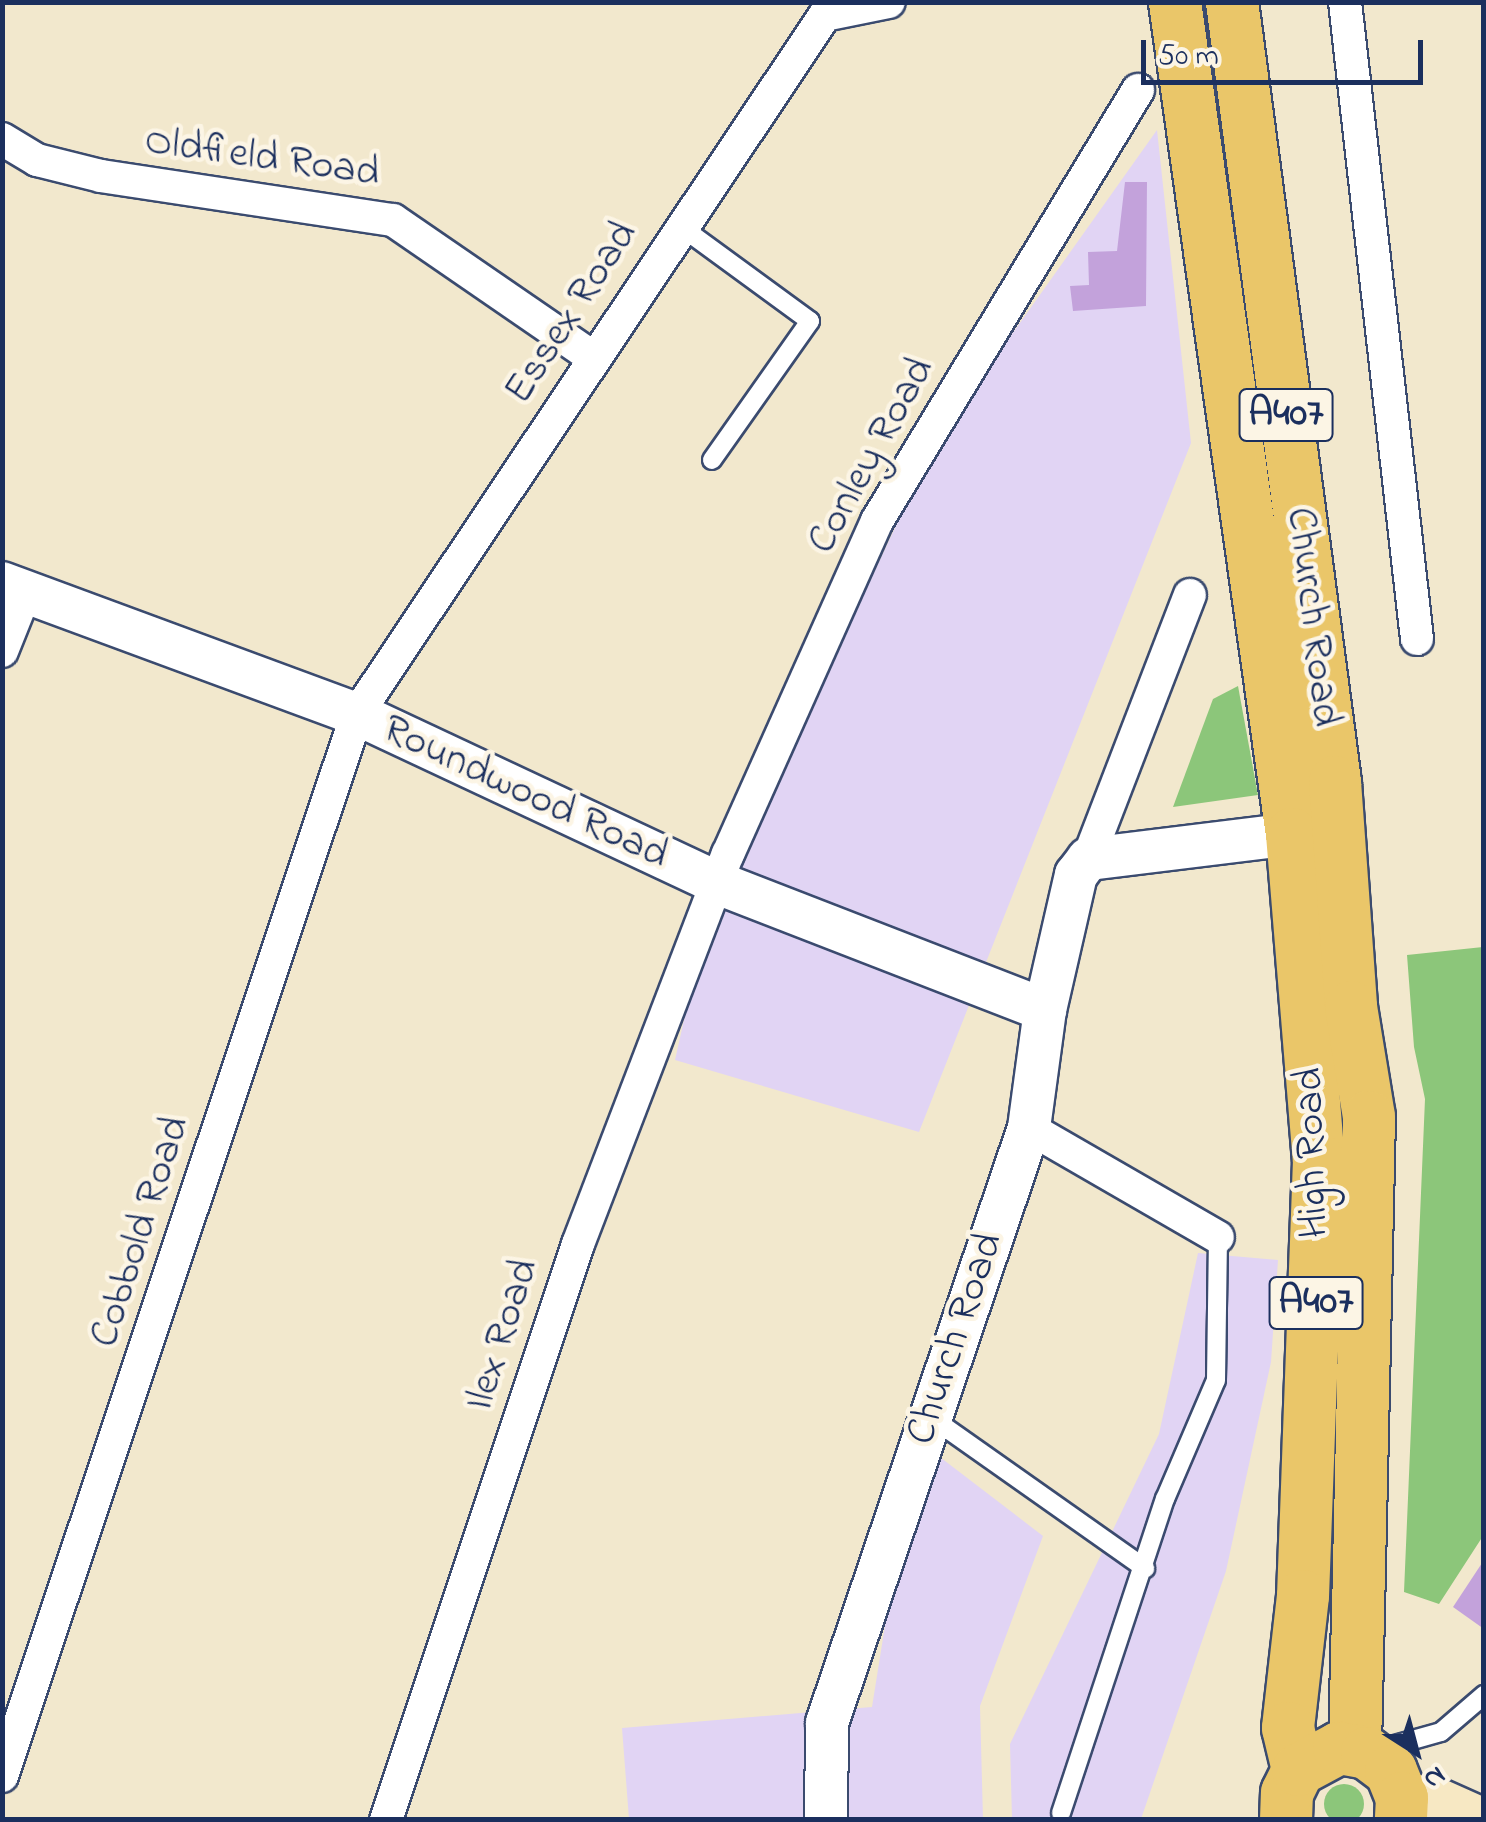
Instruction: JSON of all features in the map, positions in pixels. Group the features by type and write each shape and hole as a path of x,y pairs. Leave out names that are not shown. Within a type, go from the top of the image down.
{"main road":[{"name":"Church Road","path":"1175,2 1314,831"},
{"name":"Church Road","path":"1232,2 1314,831"},
{"name":"High Road","path":"1287,1804 1324,1752 1361,1751 1370,1134 1350,1007 1314,831"},
{"name":"High Road","path":"1287,1804 1288,1728 1303,1596 1319,1160 1314,831"},
{"path":"1361,1751 1391,1771 1401,1809 1432,1800 1476,1820"}],"street":[{"name":"Essex Road","path":"357,714 680,226 825,16 889,2"},
{"path":"1345,2 1417,639"},
{"name":"Conley Road","path":"716,882 877,521 1138,90"},
{"name":"Oldfield Road","path":"2,139 37,160 101,176 393,220 594,358"},
{"path":"2,651 14,587"},
{"name":"Roundwood Road","path":"14,587 357,714 716,882 1045,1010"},
{"name":"Church Road","path":"826,1820 827,1723 928,1415 1029,1128 1045,1010 1076,875 1088,860 1190,595"},
{"name":"Cobbold Road","path":"2,1776 357,714"},
{"path":"1088,860 1314,831"},
{"name":"Ilex Road","path":"386,1820 578,1244 716,882"},
{"path":"1029,1128 1218,1237"}],"lane":[{"path":"680,226 810,321 712,460"},
{"path":"1061,1813 1166,1499 1216,1380 1218,1237"},
{"path":"928,1415 1146,1568"},
{"path":"1361,1751 1441,1732 1484,1694"}],"shaded area":[{"path":"1157,130 1191,443 919,1132 675,1060 715,882 742,852 936,441"},
{"path":"1198,1253 1278,1260 1271,1362 1226,1571 1141,1819 1012,1819 1010,1744 1159,1434"},
{"path":"915,1438 1043,1536 980,1706 983,1819 629,1819 622,1728 872,1707"}],"green space":[{"path":"1238,686 1258,795 1173,807 1213,699"},
{"path":"1483,947 1483,1536 1439,1604 1404,1592 1425,1099 1414,1047 1407,955"},
{"path":"1344,1784 1358,1790 1364,1804 1358,1818 1344,1824 1330,1818 1324,1804 1330,1790"}],"building":[{"path":"1125,182 1147,182 1146,306 1073,311 1070,286 1089,285 1088,252 1117,251"},
{"path":"1484,1560 1484,1629 1453,1607"}]}
